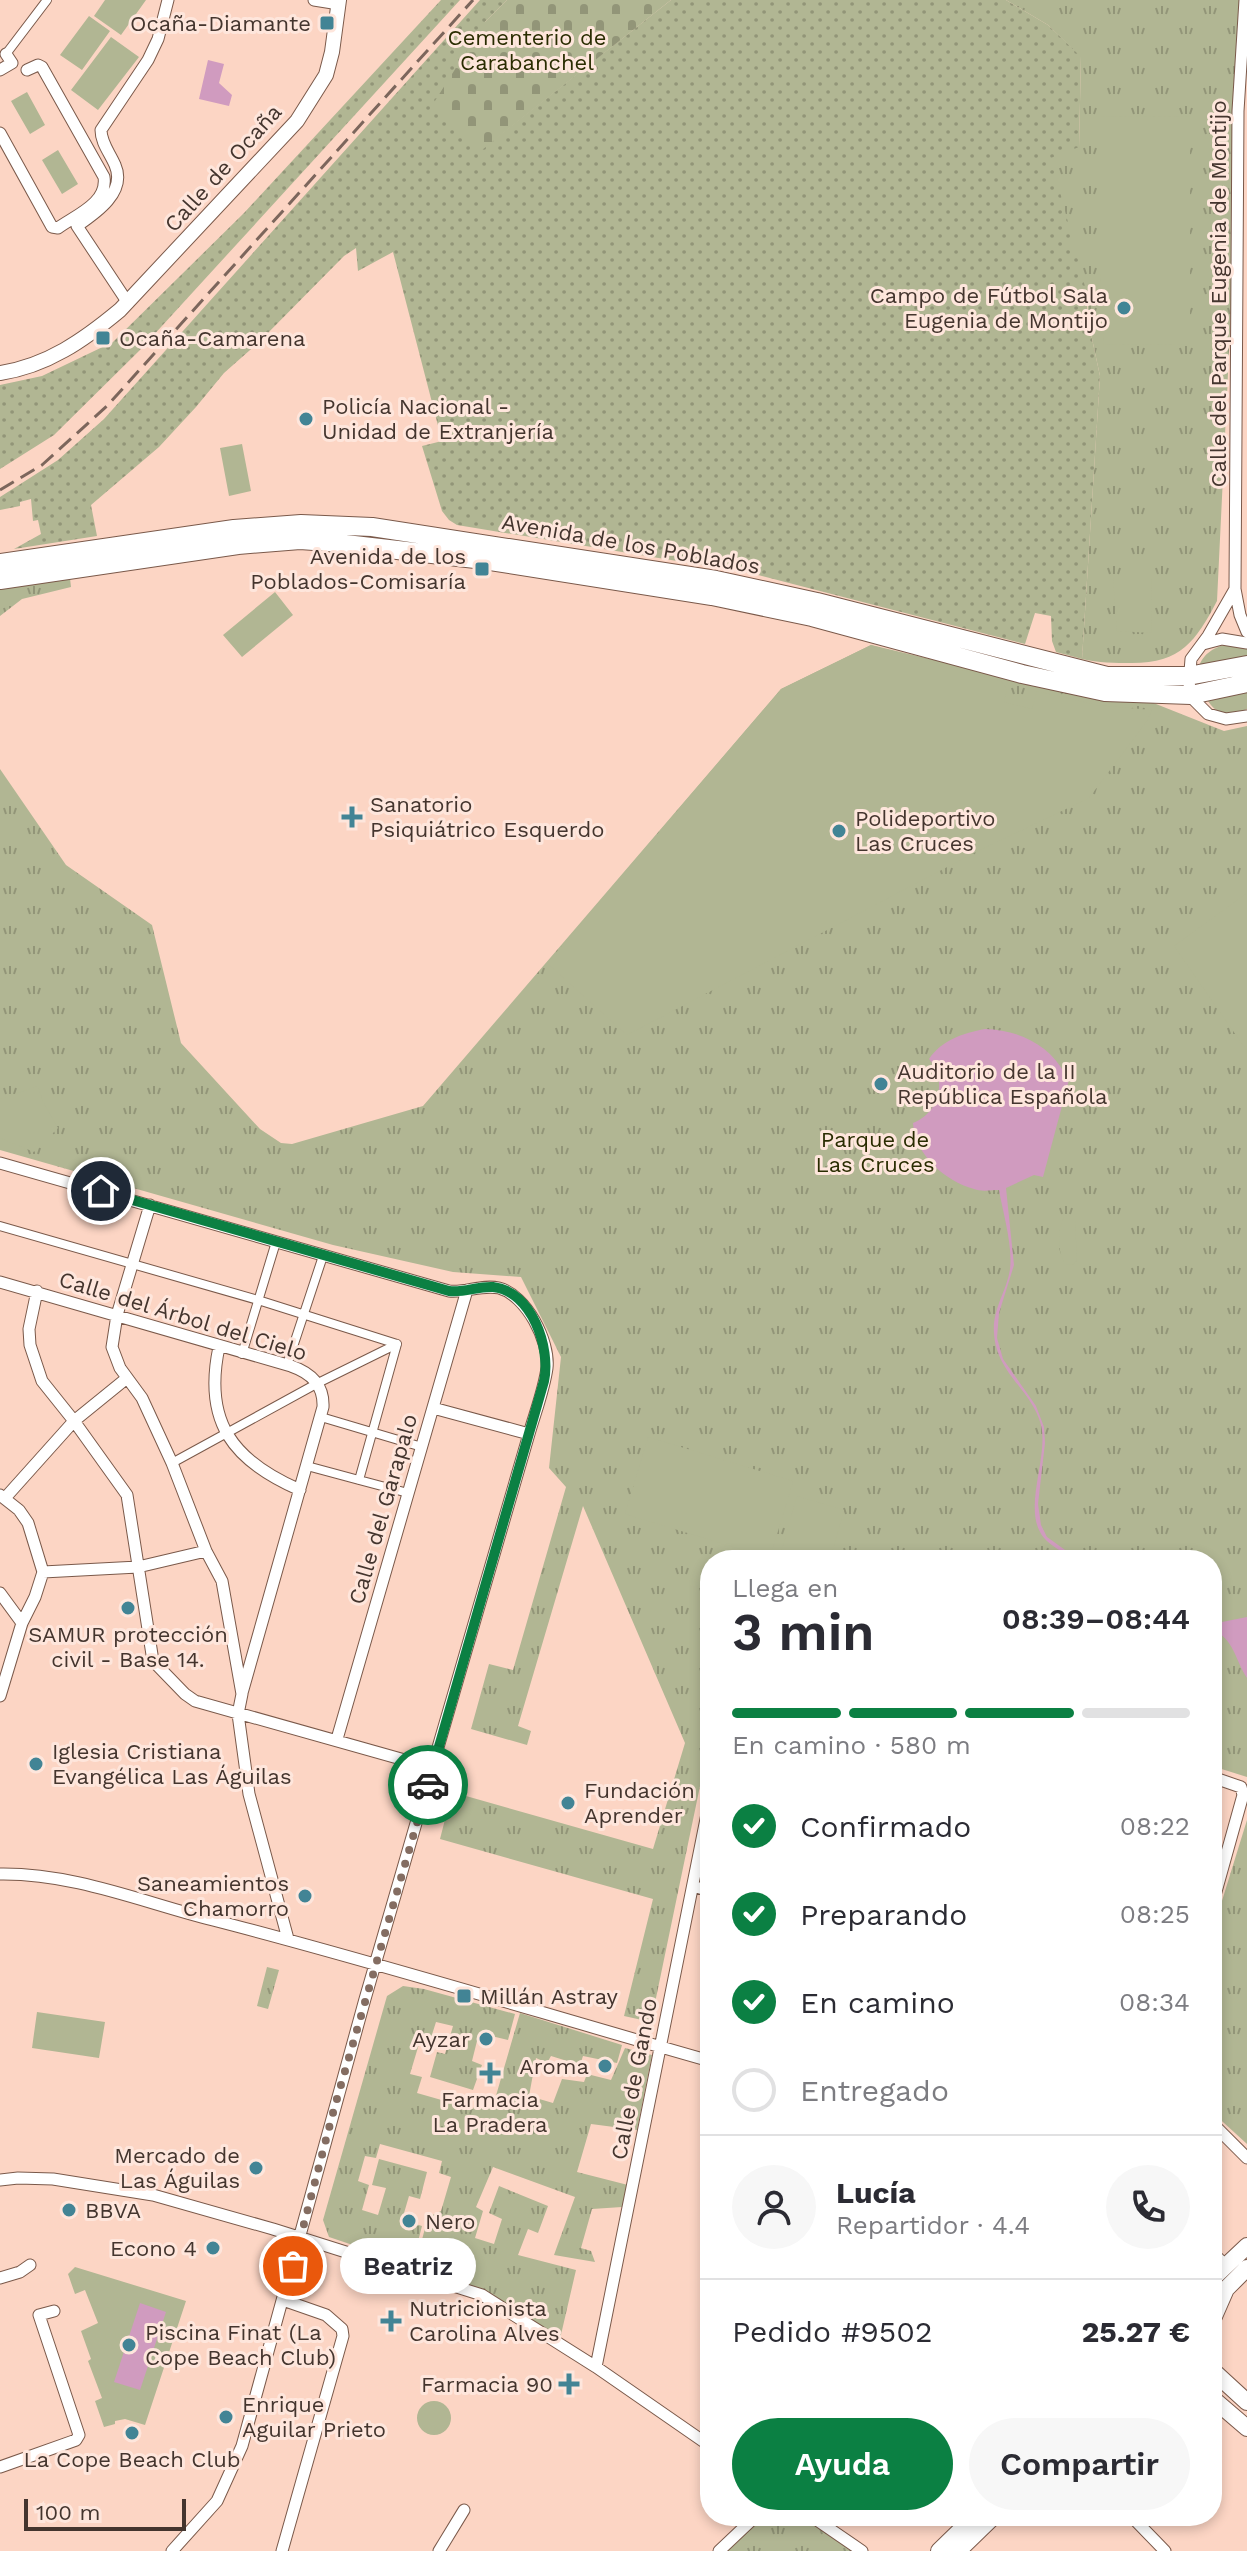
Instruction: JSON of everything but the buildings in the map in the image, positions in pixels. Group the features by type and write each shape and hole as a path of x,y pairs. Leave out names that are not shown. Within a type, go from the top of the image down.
{"main road":[{"name":"Avenida de los Poblados","path":"0,563 234,529 301,524 372,527 716,580 817,602 1107,676 1190,685 1247,665"},
{"name":"Avenida de los Poblados","path":"0,580 238,545 300,540 484,560 712,596 812,617 1105,692 1247,683"},
{"path":"1222,2270 1247,2246"},
{"path":"1222,2298 1226,2289 1247,2268"},
{"path":"1222,2379 1247,2402"},
{"path":"1222,2407 1247,2428"},
{"path":"939,2551 965,2526"},
{"path":"958,2551 984,2526"}],"street":[{"path":"0,70 12,63 6,54 47,0"},
{"path":"128,303 77,226 115,190 117,168 101,138 101,130 148,60 158,39 168,0"},
{"name":"Calle de Ocaña","path":"0,373 23,369 61,353 89,336 128,303 297,121 326,75 339,2 314,0"},
{"name":"Calle del Parque Eugenia de Montijo","path":"1245,0 1238,111 1240,615 1247,632"},
{"path":"0,133 52,227 58,228 95,208 103,193 104,177 42,67 38,65 27,70"},
{"name":"Calle del Parque Eugenia de Montijo","path":"1190,685 1191,659 1241,589"},
{"path":"1203,645 1222,639 1247,643"},
{"path":"1190,685 1198,706 1214,717 1233,720 1247,716"},
{"path":"0,1163 449,1291 493,1287 515,1295 531,1315 546,1354 544,1381 375,1963 242,2446 229,2477 209,2511 172,2551"},
{"path":"150,1205 117,1315 112,1347 115,1358 142,1398 172,1463 206,1551 222,1581 242,1694 238,1714 249,1794 288,1939"},
{"path":"0,1226 258,1300 397,1344"},
{"path":"242,1354 276,1242"},
{"path":"287,1365 323,1256"},
{"name":"Calle del Árbol del Cielo","path":"0,1282 287,1365 306,1372 318,1383 324,1398 321,1417 242,1694"},
{"name":"Calle del Garapalo","path":"337,1739 467,1290"},
{"path":"37,1291 29,1329 42,1381 127,1495 153,1661 190,1698 433,1768"},
{"path":"172,1463 318,1383 397,1344"},
{"path":"359,1480 397,1344"},
{"path":"219,1347 214,1394 235,1448 250,1463 274,1479 300,1490"},
{"path":"0,1696 22,1623 43,1572 28,1523 19,1510 3,1497 74,1421 127,1378"},
{"path":"433,1408 529,1434"},
{"path":"321,1417 422,1447"},
{"path":"307,1466 408,1493"},
{"path":"43,1572 138,1567 206,1551"},
{"path":"0,1593 22,1623"},
{"path":"234,1638 246,1647 258,1640"},
{"path":"1222,1780 1241,1787 1242,1801 1222,1871"},
{"name":"Calle de Gando","path":"596,2367 700,1850"},
{"path":"0,1874 65,1879 375,1963 700,2058"},
{"path":"693,1886 700,1888"},
{"path":"1222,2133 1247,2158"},
{"path":"0,2180 53,2179 129,2190 197,2206 300,2237 425,2282 487,2297 700,2439"},
{"path":"1222,2262 1226,2266"},
{"path":"0,2278 20,2272 30,2265"},
{"path":"282,2551 343,2336 342,2329 326,2315 283,2300"},
{"path":"0,2467 78,2438 79,2431 39,2315 54,2311"},
{"path":"439,2551 464,2510"},
{"path":"719,2551 745,2526"},
{"path":"826,2526 862,2551"},
{"path":"1141,2526 1165,2551"}],"green space":[{"path":"105,0 146,0 121,35 94,16"},
{"path":"441,0 460,0 140,350 54,435 0,469 0,385 42,376 113,342 244,213"},
{"path":"480,0 507,0 485,22 482,149 671,0 1006,0 1048,25 1081,56 1079,148 1088,320 1100,376 1082,659 1056,652 1052,641 1051,616 1035,613 1025,644 750,573 457,525 442,511 422,446 442,441 393,252 358,271 356,248 344,256 224,373 159,447 91,505 97,536 14,549 41,534 38,520 33,521 31,499 20,502 20,506 0,510 0,497 58,460 104,419"},
{"name":"Cementerio de Carabanchel","path":"507,0 671,0 482,150 433,104 485,22"},
{"path":"1006,0 1246,0 1217,601 1194,638 1175,654 1163,659 1132,663 1082,659 1100,376 1088,320 1088,298 1051,158 1079,147 1081,57 1048,25"},
{"path":"89,16 110,31 82,70 60,55"},
{"path":"111,37 139,57 98,110 71,90"},
{"path":"27,92 45,125 30,134 11,101"},
{"path":"1190,116 1190,344 1104,345 1100,274 1100,117"},
{"path":"58,150 78,184 62,194 42,160"},
{"path":"242,444 251,491 229,496 220,448"},
{"path":"70,578 71,587 22,599 0,616 0,589"},
{"path":"1113,578 1151,578 1152,633 1117,631"},
{"path":"275,592 293,615 242,657 223,635"},
{"path":"1232,643 1247,649 1247,656 1199,666 1212,650"},
{"name":"Parque de Las Cruces","path":"871,645 1100,699 1151,702 1224,731 1247,726 1247,1777 1222,1769 1222,1550 700,1550 700,1786 651,2022 624,2016 653,1899 440,1839 452,1792 653,1849 685,1743 583,1506 518,1726 531,1731 527,1745 471,1729 489,1664 513,1670 566,1487 549,1468 561,1357 521,1277 453,1272 333,1245 0,1150 0,769 66,865 152,925 181,1043 260,1129 281,1143 292,1144 423,1106 781,689"},
{"name":"Polideportivo Las Cruces","path":"871,645 1001,681 1007,689 1004,702 1032,709 1037,691 1096,705 1152,710 1089,798 974,853 627,1035 547,963 781,689"},
{"path":"1247,692 1247,709 1236,713 1216,710 1208,701"},
{"path":"1247,893 1247,1051 1174,946"},
{"path":"38,1086 58,1128 34,1152 0,1138 0,1099"},
{"path":"1065,1216 1075,1220 1077,1261 1072,1265 1063,1260 1060,1248 1059,1234"},
{"path":"648,1437 793,1481 772,1550 744,1550 625,1514"},
{"path":"797,1496 844,1510 833,1550 782,1550"},
{"path":"1247,1820 1247,2144 1222,2121 1222,1901"},
{"path":"267,1967 279,1970 268,2009 257,2006"},
{"path":"403,1986 515,2014 508,2040 479,2033 472,2061 482,2065 473,2090 430,2077 437,2052 445,2054 453,2026 436,2022 428,2047 419,2044 410,2074 422,2077 417,2093 473,2109 480,2094 495,2099 520,2013 622,2045 617,2063 583,2056 580,2065 551,2056 547,2063 536,2058 529,2096 553,2103 562,2079 584,2082 587,2074 611,2080 625,2048 652,2055 637,2130 591,2124 577,2172 628,2185 622,2207 592,2209 581,2248 591,2251 595,2262 554,2255 575,2197 493,2167 476,2207 483,2211 475,2238 494,2244 502,2219 489,2213 499,2186 548,2206 538,2233 528,2229 518,2255 576,2270 560,2339 453,2279 415,2266 428,2217 441,2211 451,2177 439,2173 442,2161 380,2144 376,2158 365,2156 358,2181 369,2185 362,2210 378,2215 386,2188 372,2185 379,2159 427,2172 420,2199 409,2196 402,2220 422,2226 412,2265 329,2237 323,2220 387,1996"},
{"path":"37,2012 105,2022 99,2058 32,2048"},
{"name":"Piscina Finat (La Cope Beach Club)","path":"75,2267 186,2301 145,2425 125,2419 104,2427 95,2401 102,2398 81,2331 98,2323 85,2290 75,2294 68,2274"},
{"path":"434,2401 446,2406 451,2418 446,2430 434,2435 422,2430 417,2418 422,2406"},
{"path":"748,2526 823,2526 857,2551 724,2551"}],"shaded area":[{"path":"208,60 224,64 219,83 232,95 229,106 199,99"},
{"path":"985,1029 1021,1036 1050,1054 1070,1076 1043,1177 1034,1175 1006,1188 1014,1265 999,1313 997,1338 1003,1359 1036,1406 1044,1427 1045,1443 1038,1504 1041,1525 1047,1537 1065,1550 1060,1550 1044,1538 1038,1526 1035,1499 1042,1453 1041,1425 1030,1401 1007,1370 996,1347 995,1316 1011,1260 999,1190 977,1190 942,1173 926,1156 915,1135 913,1123 929,1112 938,1096 938,1077 929,1059 940,1047"},
{"path":"1247,1617 1247,1678 1230,1644 1222,1636 1222,1622"},
{"path":"140,2303 166,2312 140,2390 114,2382"}],"railway":[{"path":"0,490 42,465 107,406 473,0"}],"way so far":[{"path":"293,2266 334,2109 428,1785"}],"place":[{"name":"Ocaña-Diamante","path":"327,23"},
{"name":"Campo de Fútbol Sala Eugenia de Montijo","path":"1124,308"},
{"name":"Ocaña-Camarena","path":"103,338"},
{"name":"Policía Nacional - Unidad de Extranjería","path":"306,419"},
{"name":"Avenida de los Poblados-Comisaría","path":"482,569"},
{"name":"Sanatorio Psiquiátrico Esquerdo","path":"352,817"},
{"name":"Polideportivo Las Cruces","path":"839,831"},
{"name":"Auditorio de la II República Española","path":"881,1084"},
{"name":"SAMUR protección civil - Base 14.","path":"128,1608"},
{"name":"Iglesia Cristiana Evangélica Las Águilas","path":"36,1764"},
{"name":"Fundación Aprender","path":"568,1803"},
{"name":"Saneamientos Chamorro","path":"305,1896"},
{"name":"Millán Astray","path":"464,1996"},
{"name":"Ayzar","path":"486,2039"},
{"name":"Aroma","path":"605,2066"},
{"name":"Farmacia La Pradera","path":"490,2073"},
{"name":"Mercado de Las Águilas","path":"256,2168"},
{"name":"BBVA","path":"69,2210"},
{"name":"Nero","path":"409,2221"},
{"name":"Econo 4","path":"213,2248"},
{"name":"Beatriz","path":"293,2266"},
{"name":"Nutricionista Carolina Alves","path":"391,2321"},
{"name":"Piscina Finat (La Cope Beach Club)","path":"129,2345"},
{"name":"Farmacia 90","path":"569,2384"},
{"name":"Enrique Aguilar Prieto","path":"226,2417"},
{"name":"La Cope Beach Club","path":"132,2433"}],"route":[{"path":"101,1191 449,1291 499,1288 515,1295 531,1315 546,1354 547,1369 428,1785"}]}
